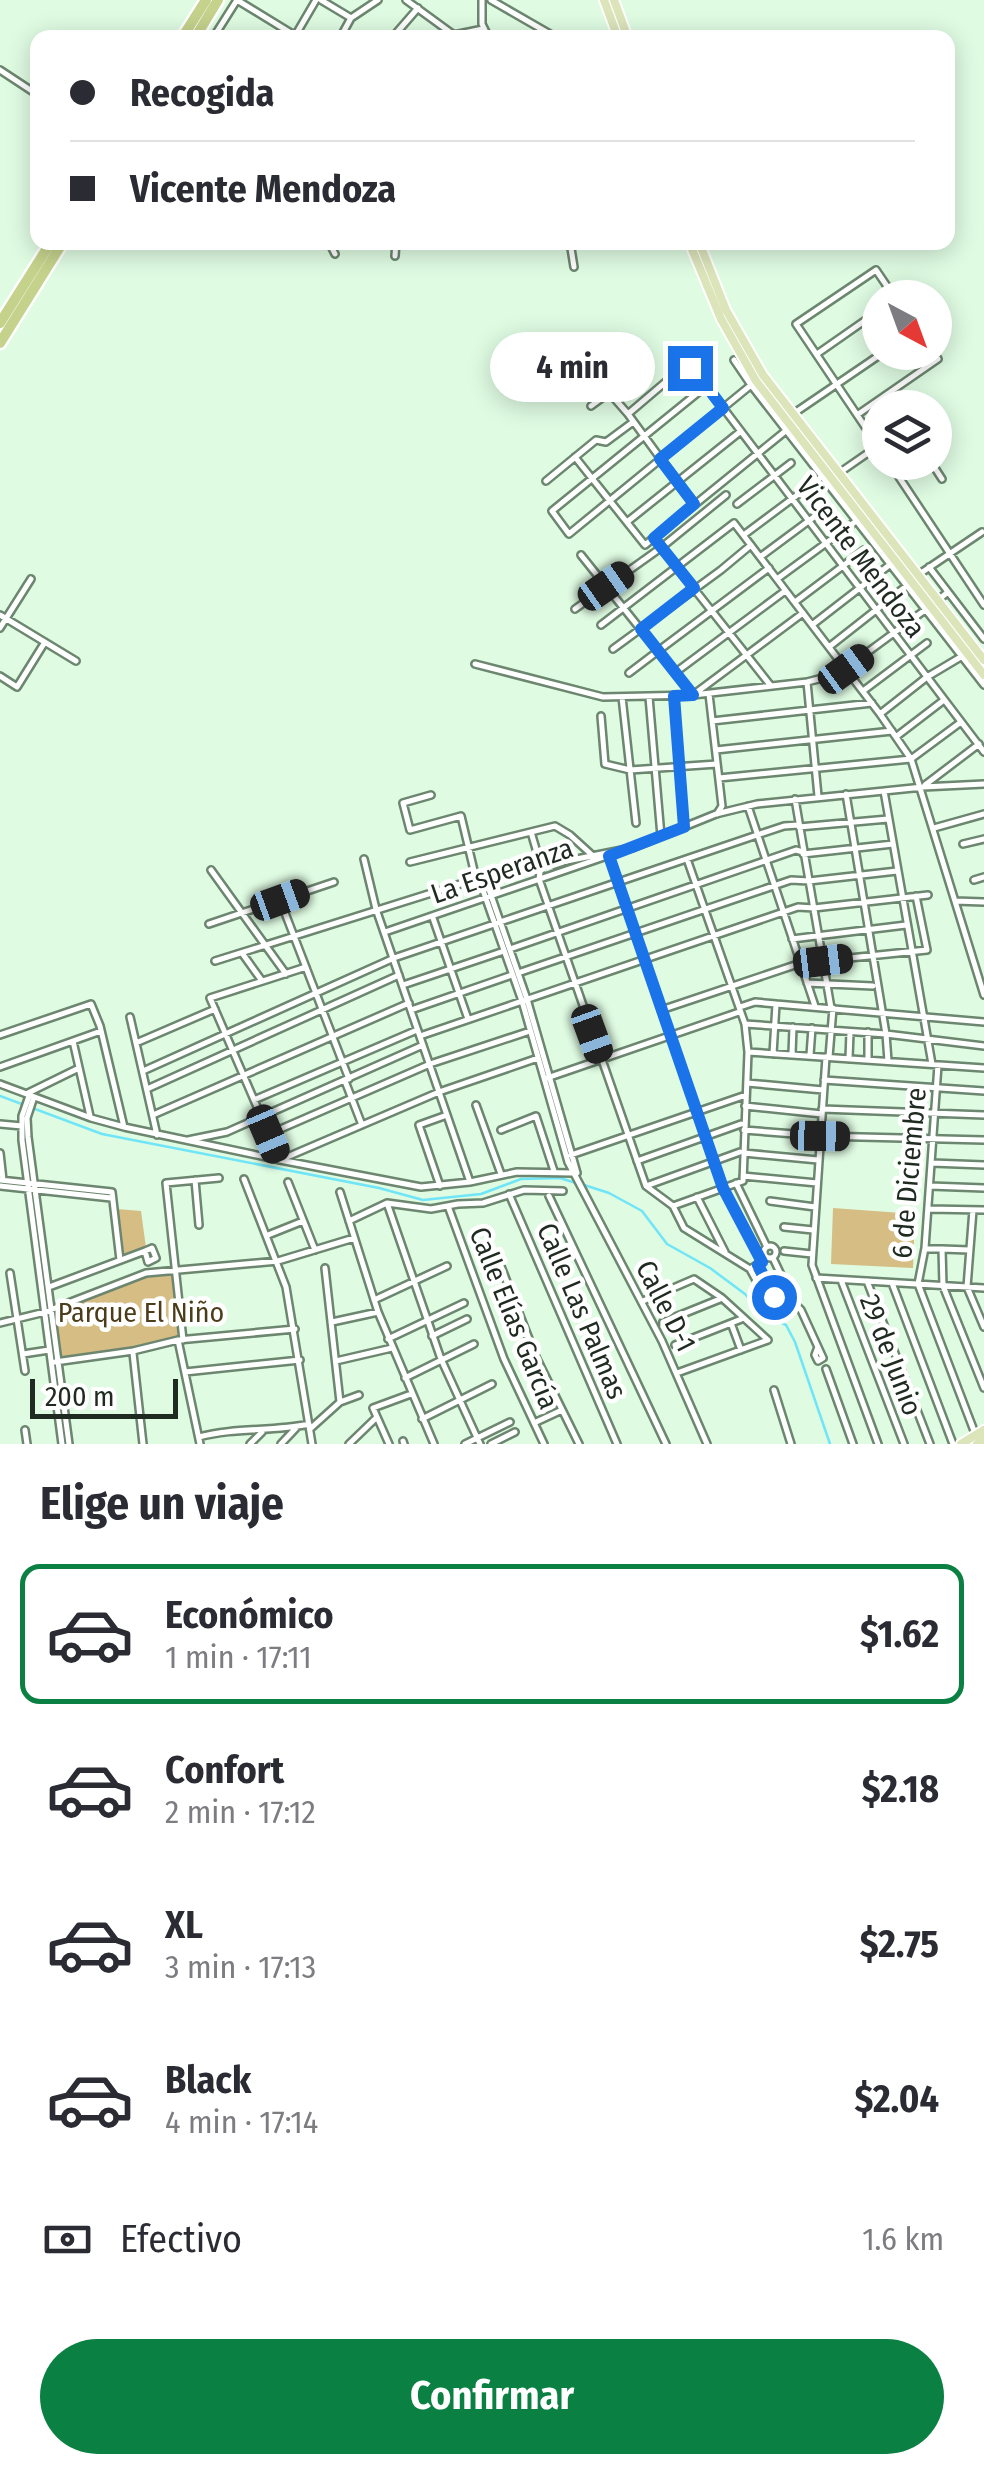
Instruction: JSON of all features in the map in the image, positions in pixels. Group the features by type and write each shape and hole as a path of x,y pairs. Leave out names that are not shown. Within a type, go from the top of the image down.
{"highway":[{"path":"187,30 206,0"},
{"path":"199,30 218,0"},
{"path":"2,318 46,250"},
{"path":"0,342 58,250"}],"main road":[{"path":"604,0 615,30"},
{"path":"614,0 625,30"},
{"path":"692,250 712,302 754,383 892,563 912,581"},
{"path":"702,250 720,298 763,375 838,473 964,655 984,676"},
{"path":"931,605 960,629 984,660"},
{"path":"961,1444 980,1438"}],"street":[{"path":"218,30 237,0 285,30"},
{"path":"300,30 319,0 352,18"},
{"path":"345,30 352,18 378,0"},
{"path":"406,0 447,30"},
{"path":"478,30 482,29 482,0"},
{"path":"491,0 544,30"},
{"path":"402,30 418,8"},
{"path":"0,70 30,90"},
{"path":"333,250 335,254"},
{"path":"395,250 395,256"},
{"path":"571,250 574,266"},
{"path":"862,422 796,324 876,270 883,280"},
{"path":"817,354 862,323"},
{"path":"628,414 682,368 693,369 706,386 552,511 568,534 754,383 734,360"},
{"path":"793,414 862,367"},
{"path":"857,415 922,370"},
{"path":"594,375 694,504"},
{"name":"Vicente Mendoza","path":"706,386 984,752"},
{"path":"591,406 610,392"},
{"path":"546,481 596,440 606,442 633,422"},
{"path":"576,457 644,545 788,429"},
{"path":"627,522 741,431"},
{"path":"838,473 862,457"},
{"path":"737,504 791,463"},
{"path":"744,535 824,475"},
{"path":"901,480 984,605"},
{"path":"575,609 726,495"},
{"path":"704,496 712,506"},
{"path":"760,557 826,508"},
{"path":"777,579 859,519"},
{"path":"601,625 734,523 911,759 984,995"},
{"path":"829,647 930,567 982,532"},
{"path":"654,538 772,686"},
{"path":"613,649 751,545"},
{"path":"794,602 864,550"},
{"path":"580,555 693,695"},
{"path":"812,625 892,563"},
{"path":"930,567 984,639"},
{"path":"629,673 768,568"},
{"path":"0,628 3,616 31,578"},
{"path":"912,581 931,605"},
{"path":"676,672 786,591"},
{"path":"476,664 595,697 709,694 807,682 846,669 948,592"},
{"path":"693,695 803,613"},
{"path":"3,616 76,661"},
{"path":"960,629 970,621"},
{"path":"0,676 16,687 45,642"},
{"path":"863,691 927,643"},
{"path":"880,714 964,655 984,685"},
{"path":"807,682 818,796"},
{"path":"709,694 722,806 716,814"},
{"path":"674,696 684,827"},
{"path":"622,697 636,824"},
{"path":"649,697 661,836"},
{"path":"716,750 895,734 944,700"},
{"path":"712,721 872,703"},
{"path":"601,716 606,764 630,770 717,764"},
{"path":"719,778 911,759 962,722"},
{"path":"922,787 979,744"},
{"path":"722,806 984,784"},
{"name":"6 de Diciembre","path":"884,791 937,1089 925,1248 918,1284"},
{"path":"846,794 888,1061"},
{"path":"431,795 404,803 410,830 461,816 468,847 524,1000 568,1162 575,1174"},
{"path":"794,799 832,1008 812,1254 816,1278 878,1444"},
{"name":"La Esperanza","path":"384,932 632,848 716,814 757,804"},
{"path":"748,806 814,1006"},
{"path":"933,828 984,814"},
{"path":"142,1071 394,959 757,835 784,826 888,819"},
{"path":"410,862 555,826 595,858"},
{"path":"531,832 541,866 539,879 646,1186 673,1206 684,1228 750,1269 756,1280 764,1276"},
{"path":"963,844 984,838"},
{"path":"403,986 796,850 803,853 893,844"},
{"path":"608,855 723,1188 764,1259 801,1310 818,1347"},
{"path":"215,961 480,878 595,858"},
{"path":"364,859 376,909 470,1182"},
{"path":"673,1206 742,1181 743,1176 748,1052 745,1024 687,860"},
{"path":"211,870 286,974"},
{"path":"153,1114 332,1036 410,1007 791,880 897,871"},
{"path":"974,880 984,878"},
{"path":"209,924 334,882"},
{"path":"254,1100 419,1033 798,906 814,908 928,895"},
{"path":"661,1010 800,963 927,950 916,896"},
{"path":"280,900 343,1063 362,1125"},
{"path":"955,901 984,902"},
{"path":"433,917 468,1019"},
{"path":"792,939 906,925"},
{"path":"242,952 262,981"},
{"path":"280,1160 210,998 306,967"},
{"path":"146,1089 399,975"},
{"path":"807,983 873,986"},
{"path":"524,1000 575,1174"},
{"path":"546,1078 670,1036 754,1002 984,1022"},
{"path":"0,1035 91,1004 124,1127"},
{"path":"772,1054 776,1004"},
{"path":"136,1043 215,1009"},
{"path":"130,1017 157,1135"},
{"path":"745,1024 868,1032 984,1046"},
{"path":"792,1055 794,1027"},
{"path":"810,1056 812,1028"},
{"path":"268,1134 430,1064 530,1030"},
{"path":"0,1067 101,1031"},
{"path":"849,1058 850,1031"},
{"path":"868,1032 868,1060"},
{"path":"72,1041 91,1118"},
{"path":"186,1141 227,1132 423,1045"},
{"path":"748,1052 984,1068"},
{"path":"280,1160 439,1092 538,1058"},
{"path":"65,1444 24,1117 30,1095 79,1068"},
{"path":"824,1080 984,1090"},
{"path":"746,1083 824,1090"},
{"path":"0,1084 124,1127 421,1187 501,1174 575,1174"},
{"path":"571,1155 746,1094"},
{"path":"476,1106 501,1174"},
{"path":"745,1106 984,1115"},
{"path":"440,1186 419,1125 447,1114"},
{"path":"502,1130 536,1116 554,1171"},
{"path":"0,1124 24,1127"},
{"path":"636,1161 742,1127 820,1136 984,1140"},
{"path":"0,1153 1,1182 112,1196 120,1260"},
{"path":"646,1186 742,1153 818,1160"},
{"path":"932,1163 984,1164"},
{"name":"Calle D-1","path":"575,1174 677,1372 707,1444"},
{"path":"743,1176 817,1183"},
{"path":"219,1178 166,1183 185,1372 199,1440 220,1431 309,1426 340,1402 359,1395"},
{"path":"244,1179 286,1287 312,1444"},
{"path":"196,1180 200,1225"},
{"path":"288,1182 314,1250"},
{"path":"736,1183 767,1247 764,1276 774,1297 795,1304"},
{"path":"930,1186 984,1188"},
{"path":"349,1221 388,1203 422,1209 483,1203 531,1190 564,1191"},
{"path":"340,1192 388,1339 434,1444"},
{"name":"Calle Las Palmas","path":"509,1194 618,1444"},
{"path":"549,1196 666,1444"},
{"path":"697,1198 726,1255"},
{"path":"770,1202 815,1207"},
{"path":"388,1203 432,1336 479,1441"},
{"name":"Calle Elías García","path":"448,1206 504,1359 544,1444"},
{"path":"928,1209 984,1210"},
{"path":"973,1210 967,1287 984,1327"},
{"path":"267,1235 303,1222"},
{"path":"784,1228 813,1230"},
{"path":"0,1323 48,1311 137,1276 278,1261 354,1238"},
{"path":"925,1248 970,1250"},
{"path":"942,1249 943,1286 984,1388"},
{"path":"45,1289 145,1251"},
{"path":"784,1252 812,1254"},
{"path":"498,1256 536,1357 579,1444"},
{"path":"750,1269 764,1259"},
{"path":"374,1300 447,1266"},
{"path":"325,1268 340,1402"},
{"path":"10,1273 25,1371"},
{"path":"816,1278 984,1288"},
{"path":"642,1301 694,1280 722,1298 768,1340 677,1372"},
{"name":"29 de Junio","path":"841,1280 904,1444"},
{"path":"868,1281 930,1444"},
{"path":"892,1283 953,1444"},
{"path":"918,1284 980,1438"},
{"path":"663,1322 722,1298"},
{"path":"388,1339 464,1303"},
{"path":"48,1311 50,1350 55,1362"},
{"path":"331,1322 378,1312"},
{"path":"674,1344 744,1318"},
{"path":"432,1336 467,1319"},
{"path":"731,1323 741,1350"},
{"path":"55,1362 133,1352 181,1340 295,1329"},
{"path":"404,1378 474,1344"},
{"path":"335,1361 392,1348"},
{"path":"22,1354 50,1350"},
{"path":"133,1352 144,1444"},
{"path":"185,1372 300,1360"},
{"path":"826,1369 853,1444"},
{"path":"422,1419 492,1384"},
{"path":"774,1390 791,1444"},
{"path":"389,1444 373,1408 411,1394"},
{"path":"534,1423 562,1410"},
{"path":"349,1444 377,1416"},
{"path":"465,1444 479,1441 510,1422"},
{"path":"281,1444 298,1426"},
{"path":"26,1430 27,1444"},
{"path":"250,1444 264,1430"},
{"path":"491,1444 515,1432"}],"green space":[{"path":"833,1208 915,1214 913,1268 831,1264"},
{"path":"117,1209 141,1211 146,1248 122,1258"},
{"name":"Parque El Niño","path":"146,1276 173,1276 179,1337 61,1359 54,1313"}],"waterway":[{"path":"0,1096 102,1134 423,1200 481,1194 521,1179 560,1178 576,1183"},
{"path":"584,1185 642,1211 667,1244 710,1268 745,1294 763,1314 786,1325 830,1444"}],"route":[{"path":"690,368 723,408 660,459 694,504 654,538 694,588 641,629 693,695 674,696 684,827 609,856 723,1188 762,1262 758,1265 774,1297"}]}
